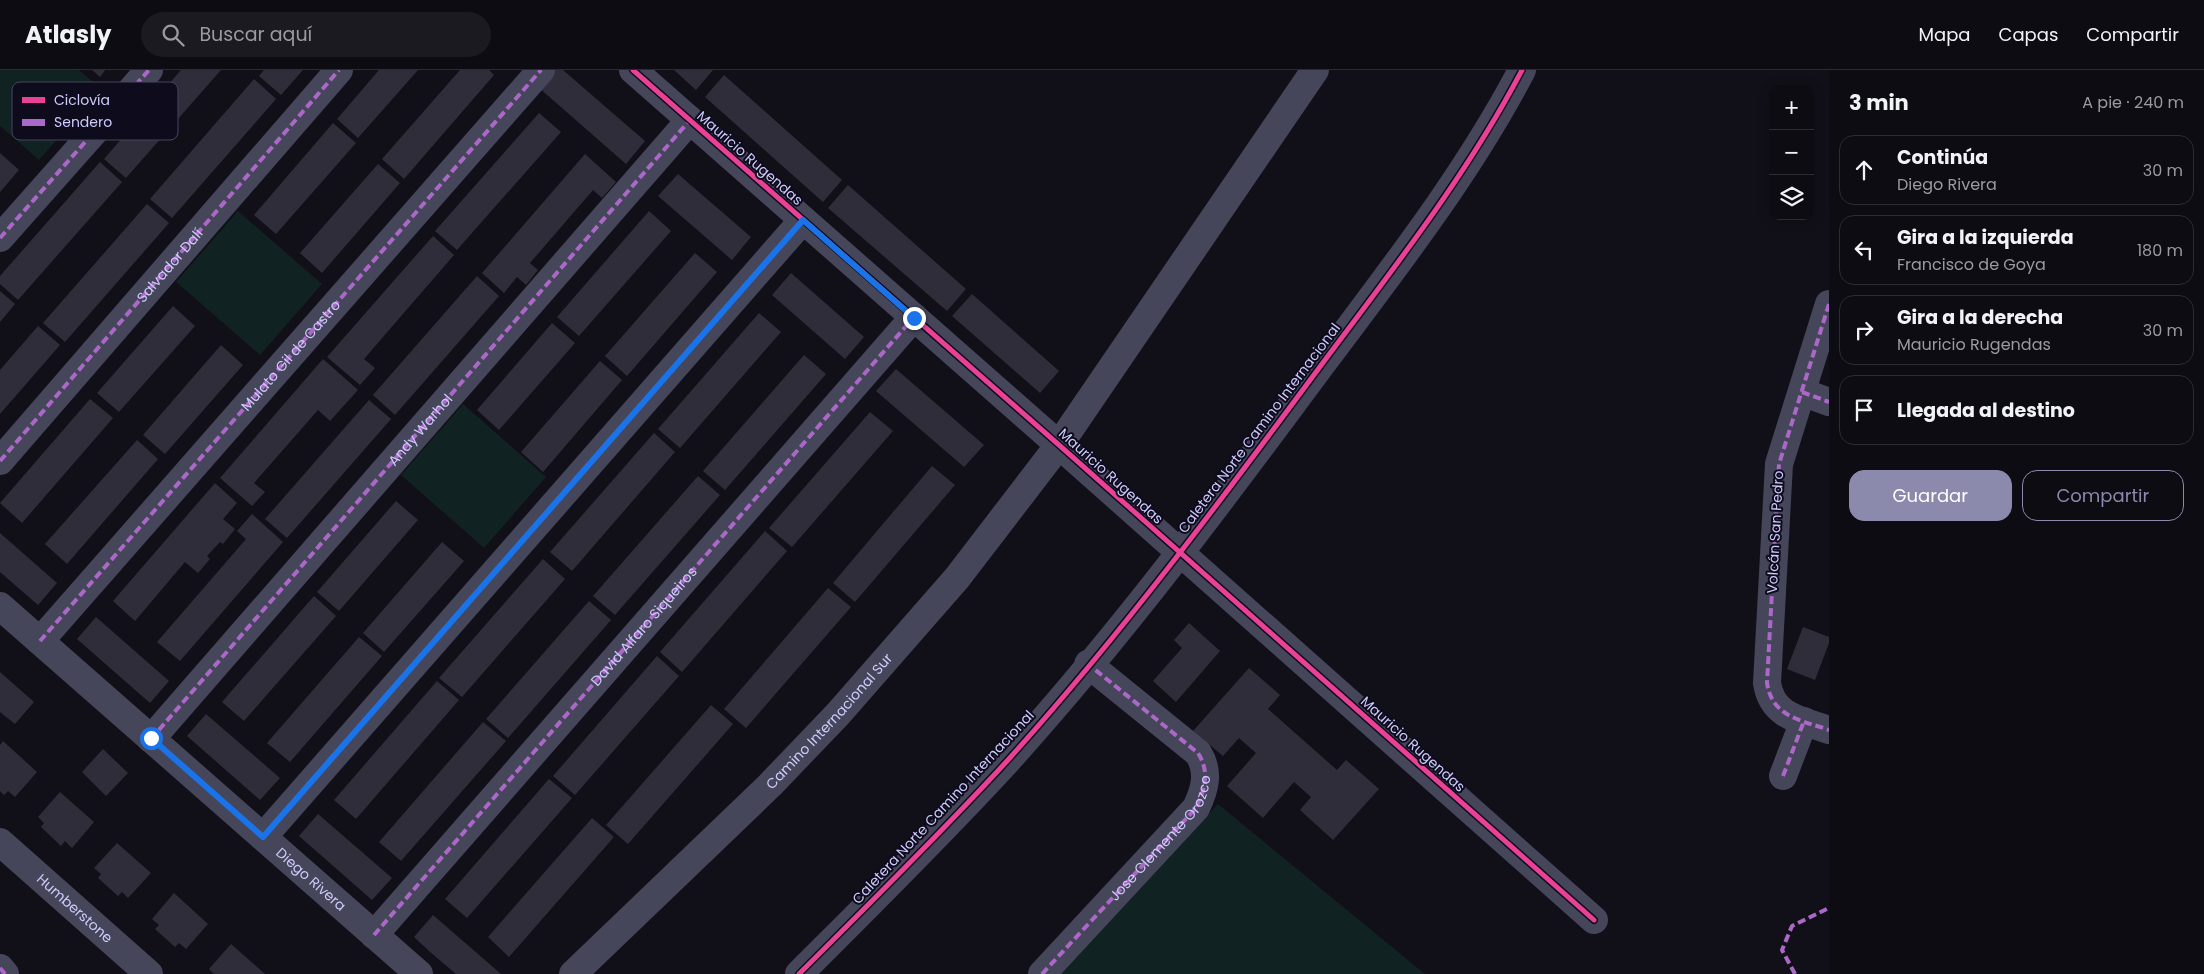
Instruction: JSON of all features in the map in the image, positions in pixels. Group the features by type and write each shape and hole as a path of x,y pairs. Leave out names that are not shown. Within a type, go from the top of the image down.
{"street":[{"path":"138,82 149,70"},
{"name":"Salvador Dalí","path":"0,461 339,70"},
{"name":"Mulato Gil de Castro","path":"40,641 541,70"},
{"name":"Mauricio Rugendas","path":"633,70 1594,920"},
{"name":"Camino Internacional Sur","path":"574,974 770,785 838,714 951,584 1008,514 1059,445 1315,70"},
{"name":"Caletera Norte Camino Internacional","path":"799,974 919,854 1001,767 1180,552 1309,382 1446,196 1484,137 1522,70"},
{"name":"Andy Warhol","path":"151,738 690,120"},
{"path":"0,238 87,140"},
{"path":"263,837 803,220"},
{"name":"Volcán San Pedro","path":"1829,304 1779,464 1767,683 1769,694 1779,710 1829,730"},
{"name":"David Alfaro Siqueiros","path":"374,935 914,318"},
{"path":"1802,392 1829,402"},
{"name":"Diego Rivera","path":"0,606 419,974"},
{"name":"Jose Clemente Orozco","path":"1042,974 1196,808 1205,783 1206,771 1204,762 1198,753 1088,664"},
{"path":"1783,776 1804,721"},
{"name":"Humberstone","path":"0,842 149,974"},
{"path":"0,968 5,974"}],"shaded area":[{"path":"0,70 79,70 93,82 12,82 12,136 0,126"},
{"path":"16,140 56,140 39,160"},
{"path":"238,211 322,284 260,355 176,282"},
{"path":"463,404 546,477 484,548 401,475"},
{"path":"1218,804 1425,974 1055,974"}],"building":[{"path":"92,70 105,70 100,77"},
{"path":"181,70 221,70 178,119 178,82 171,82"},
{"path":"264,70 303,70 281,95 259,76"},
{"path":"379,70 418,70 358,138 337,119"},
{"path":"460,70 489,70 494,75 404,179 382,159"},
{"path":"553,70 563,70 645,141 626,164 538,87"},
{"path":"674,70 713,70 696,90"},
{"path":"724,75 842,180 823,202 705,97"},
{"path":"254,79 276,99 172,218 150,199"},
{"path":"539,113 561,132 457,250 435,231"},
{"path":"333,123 356,143 276,234 254,215"},
{"path":"120,140 159,140 126,178 104,159"},
{"path":"0,153 19,170 0,192"},
{"path":"585,154 616,182 602,198 593,190 530,263 538,270 526,285 517,277 504,293 482,273"},
{"path":"100,162 122,182 18,300 0,284 0,276"},
{"path":"378,164 400,183 322,273 300,253"},
{"path":"678,174 751,237 732,260 658,196"},
{"path":"848,185 966,289 947,311 828,208"},
{"path":"147,204 169,223 65,342 43,323"},
{"path":"649,211 671,231 579,336 557,317"},
{"path":"433,236 454,255 364,359 375,368 360,385 327,357"},
{"path":"695,253 717,272 627,376 605,356"},
{"path":"791,273 864,337 845,359 772,295"},
{"path":"477,276 499,296 395,415 373,395"},
{"path":"0,291 15,304 0,322"},
{"path":"972,294 1059,371 1040,393 952,316"},
{"path":"173,306 195,326 119,412 97,393"},
{"path":"759,313 781,332 680,448 658,429"},
{"path":"552,323 575,343 499,430 477,410"},
{"path":"38,326 60,345 0,414 0,370"},
{"path":"221,345 243,365 165,454 143,435"},
{"path":"804,355 826,374 725,490 703,471"},
{"path":"323,359 358,390 330,421 318,410 254,483 265,492 252,506 220,478"},
{"path":"600,361 622,380 543,472 521,452"},
{"path":"896,369 984,445 964,467 876,391"},
{"path":"90,399 113,418 22,523 0,503"},
{"path":"369,400 391,419 287,538 265,519"},
{"path":"870,412 893,431 792,547 769,528"},
{"path":"654,433 675,452 572,571 550,552"},
{"path":"137,440 158,459 67,564 45,544"},
{"path":"932,466 955,485 855,602 833,583"},
{"path":"698,476 720,495 615,615 593,596"},
{"path":"215,483 237,503 223,519 235,529 223,544 220,542 207,556 210,559 198,573 185,562 135,621 113,601"},
{"path":"396,501 418,520 339,611 317,592"},
{"path":"252,514 283,542 180,661 157,642 246,539 237,531"},
{"path":"765,531 787,551 682,672 660,652"},
{"path":"0,533 57,583 38,605 0,572"},
{"path":"442,542 464,561 384,652 363,633"},
{"path":"543,559 565,579 462,697 439,678"},
{"path":"828,588 851,607 746,728 724,709"},
{"path":"314,596 336,616 244,721 222,702"},
{"path":"589,601 611,620 508,738 486,719"},
{"path":"96,617 169,681 150,703 77,639"},
{"path":"1189,623 1220,651 1176,702 1153,681 1182,648 1174,640"},
{"path":"1803,627 1829,637 1829,643 1815,680 1787,669"},
{"path":"359,637 382,656 290,762 267,743"},
{"path":"657,656 679,676 575,795 553,776"},
{"path":"1249,668 1280,695 1268,709 1337,770 1346,760 1379,789 1333,840 1300,810 1311,797 1294,782 1263,818 1227,786 1256,753 1239,738 1223,756 1193,731"},
{"path":"0,672 34,702 15,724 0,712"},
{"path":"437,681 459,700 356,819 334,800"},
{"path":"711,705 733,724 628,844 606,825"},
{"path":"206,714 280,778 260,800 187,736"},
{"path":"483,722 506,741 401,861 379,842"},
{"path":"3,741 37,772 15,797 8,791 4,795 0,791 0,745"},
{"path":"103,749 128,773 106,796 82,772"},
{"path":"549,779 572,798 467,918 445,899"},
{"path":"60,792 94,822 72,848 65,841 61,846 41,827 44,823 38,817"},
{"path":"318,814 392,878 372,900 299,836"},
{"path":"592,818 614,837 509,957 488,937"},
{"path":"117,843 151,873 128,898 122,892 118,896 98,878 101,874 94,868"},
{"path":"174,893 208,924 186,949 179,943 175,947 155,929 159,925 152,919"},
{"path":"433,915 501,974 456,974 429,951 414,937"},
{"path":"231,944 265,974 214,974 209,969"}],"marked path":[{"path":"138,82 149,70"},
{"path":"0,461 339,70"},
{"path":"40,641 541,70"},
{"path":"151,739 690,120"},
{"path":"0,238 87,140"},
{"path":"263,837 803,220"},
{"path":"1829,304 1779,464 1767,683 1770,694 1781,710 1798,720 1829,730"},
{"path":"374,935 914,317"},
{"path":"1802,392 1829,402"},
{"path":"1042,974 1196,808 1204,787 1204,767 1198,753 1088,664"},
{"path":"1783,776 1804,721"},
{"path":"1795,974 1782,950 1792,926 1829,908"},
{"path":"0,968 5,974"}],"cycle path":[{"path":"633,70 1594,920"},
{"path":"799,974 930,842 1007,761 1049,714 1130,616 1246,465 1428,221 1478,147 1522,70"}],"route":[{"path":"151,738 263,837 803,220 914,318"}]}
